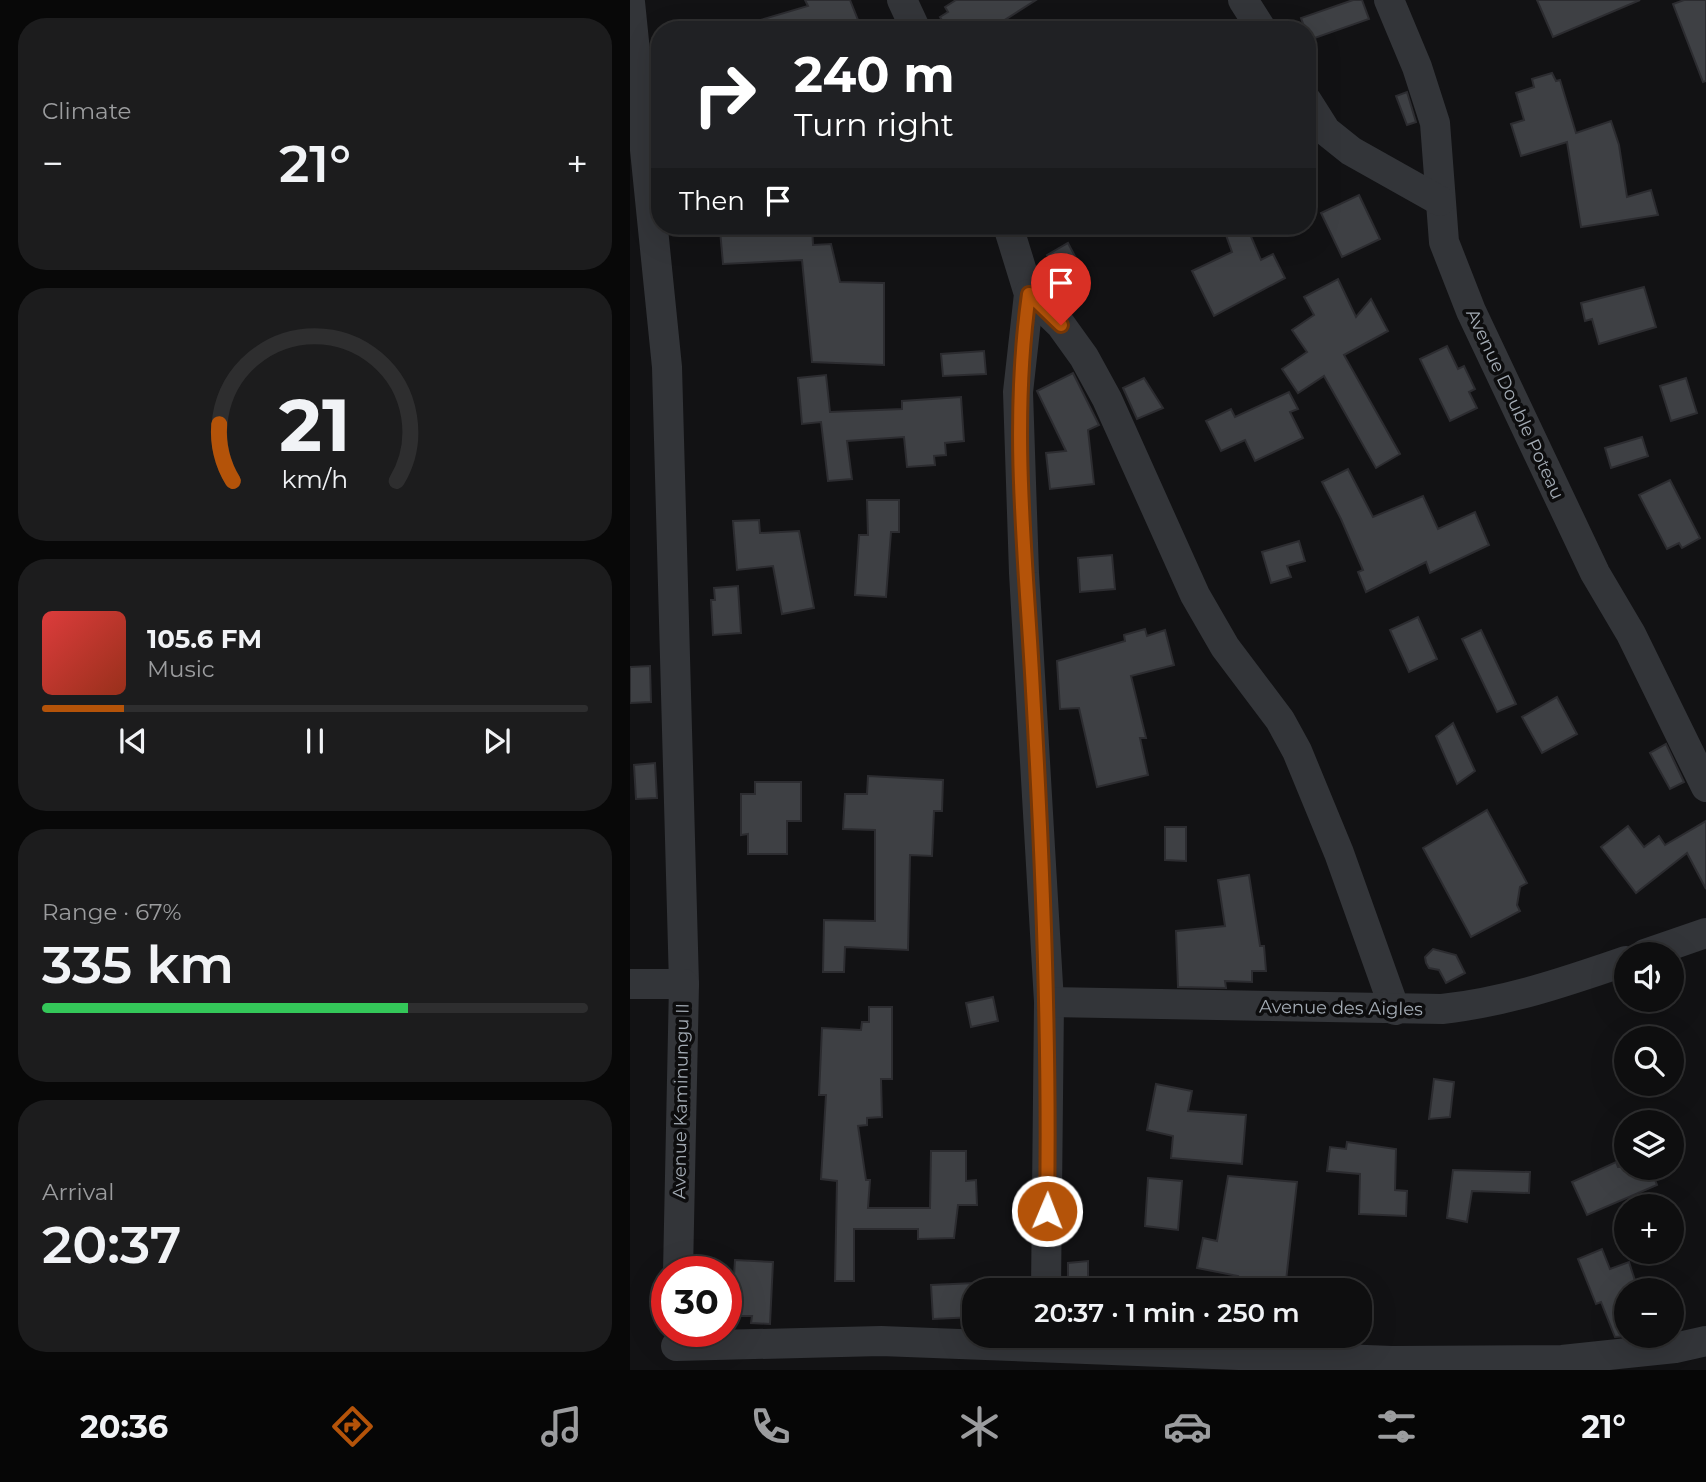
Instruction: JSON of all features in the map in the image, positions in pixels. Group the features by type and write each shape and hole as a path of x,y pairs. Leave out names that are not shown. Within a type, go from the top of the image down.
{"street":[{"path":"902,0 912,21"},
{"path":"1243,0 1256,21"},
{"name":"Avenue Double Poteau","path":"1389,0 1418,67 1435,123 1444,242 1471,311 1595,573 1632,634 1706,787"},
{"path":"630,2 651,209"},
{"path":"1316,115 1326,131 1351,151 1440,201"},
{"path":"654,235 667,367 684,984"},
{"path":"1011,235 1029,294 1021,351 1018,405 1024,573 1049,1002 1046,1278"},
{"path":"1029,294 1061,325 1084,357 1107,399 1195,595 1225,648 1280,720 1297,751 1339,853 1395,1010"},
{"path":"1680,942 1706,933"},
{"name":"Avenue des Aigles","path":"1049,1002 1395,1010 1480,1005 1527,994 1614,965"},
{"name":"Avenue Kaminungu II","path":"630,984 684,984 678,1256"},
{"path":"676,1349 881,1341 962,1341"},
{"path":"1166,1348 1392,1361 1562,1360 1675,1348 1706,1341"}],"building":[{"path":"805,0 850,0 858,21 757,21 808,6"},
{"path":"956,0 1036,0 1003,21 942,21 940,17 948,12 945,7"},
{"path":"1353,0 1362,0 1369,19 1316,38 1316,21 1302,21 1301,18"},
{"path":"1537,0 1640,0 1553,37"},
{"path":"1684,0 1706,0 1706,81 1703,82 1673,4"},
{"path":"1552,73 1556,81 1560,80 1576,133 1611,121 1619,145 1627,197 1651,190 1658,215 1581,227 1567,142 1521,156 1511,124 1524,120 1516,93 1534,87 1532,79"},
{"path":"1407,92 1416,122 1407,125 1396,96"},
{"path":"1359,195 1380,239 1342,257 1321,213"},
{"path":"720,235 812,235 813,245 831,244 840,282 884,283 884,365 812,362 802,260 723,264"},
{"path":"1226,235 1250,235 1261,260 1273,254 1285,278 1214,316 1192,271 1232,252"},
{"path":"1068,243 1078,262 1058,274 1047,255"},
{"path":"1338,279 1356,317 1371,299 1388,331 1344,355 1400,454 1376,468 1324,376 1298,393 1282,369 1307,352 1292,330 1314,315 1304,297"},
{"path":"1644,287 1656,327 1599,344 1592,319 1585,321 1581,303"},
{"path":"1447,346 1458,369 1464,366 1475,389 1469,392 1477,408 1450,421 1420,359"},
{"path":"984,351 986,374 943,376 941,354"},
{"path":"1073,373 1099,425 1088,430 1094,484 1050,489 1046,453 1066,451 1037,391"},
{"path":"826,375 830,412 902,409 902,401 961,397 964,441 945,443 946,455 934,456 935,465 907,467 904,437 847,441 852,479 828,481 821,422 802,424 798,378"},
{"path":"1144,378 1163,408 1137,419 1123,388"},
{"path":"1686,378 1697,413 1671,421 1660,386"},
{"path":"1289,392 1298,409 1290,412 1303,438 1255,461 1245,440 1221,451 1206,421 1231,409 1235,417"},
{"path":"1642,437 1648,456 1611,468 1605,448"},
{"path":"1348,469 1373,517 1423,496 1438,529 1475,512 1489,545 1430,573 1426,562 1366,592 1358,572 1363,570 1322,482"},
{"path":"1670,480 1700,538 1682,548 1679,543 1667,549 1639,495"},
{"path":"867,500 899,500 899,532 891,532 886,597 855,595 859,535 868,535"},
{"path":"759,520 760,533 799,531 814,608 782,614 773,566 737,570 733,521"},
{"path":"1299,541 1305,561 1287,566 1291,577 1271,583 1262,552"},
{"path":"1112,555 1115,589 1080,592 1078,558"},
{"path":"738,586 741,633 713,635 711,600 715,600 714,588"},
{"path":"1418,617 1437,659 1409,672 1390,630"},
{"path":"1145,629 1147,636 1165,630 1174,665 1131,676 1146,738 1140,738 1148,775 1097,787 1079,708 1060,709 1057,661 1125,641 1124,635"},
{"path":"1481,630 1516,704 1497,712 1462,639"},
{"path":"650,666 651,702 630,703 630,667"},
{"path":"1557,697 1577,734 1542,753 1522,717"},
{"path":"1453,723 1475,771 1457,784 1436,736"},
{"path":"1666,744 1684,782 1670,789 1650,753"},
{"path":"655,763 657,798 636,799 634,765"},
{"path":"868,776 943,780 942,811 934,811 932,856 910,855 908,950 845,947 844,972 823,972 824,920 875,921 875,830 843,829 845,794 867,794"},
{"path":"755,782 801,782 801,821 787,821 787,854 748,854 748,834 741,835 741,794 755,794"},
{"path":"1487,810 1527,883 1520,887 1517,905 1520,911 1471,937 1423,848"},
{"path":"1706,821 1706,889 1687,853 1636,893 1601,847 1628,826 1644,847 1659,836 1665,845"},
{"path":"1165,827 1186,827 1186,861 1165,860"},
{"path":"1249,875 1260,946 1264,946 1266,971 1252,971 1252,982 1225,981 1226,988 1178,987 1176,931 1225,926 1218,880"},
{"path":"1433,949 1456,955 1465,973 1446,983 1439,970 1429,968 1426,963 1425,957"},
{"path":"993,997 998,1021 971,1027 966,1003"},
{"path":"869,1007 892,1007 892,1079 881,1079 882,1117 867,1118 867,1125 858,1126 866,1180 870,1180 868,1208 930,1208 931,1151 966,1151 966,1181 976,1180 977,1205 958,1205 954,1238 918,1239 918,1229 854,1229 854,1281 835,1281 837,1181 821,1179 826,1095 819,1095 822,1028 861,1030 862,1022 869,1022"},
{"path":"1434,1079 1454,1082 1450,1117 1429,1119"},
{"path":"1156,1084 1192,1091 1188,1111 1246,1115 1242,1164 1171,1158 1173,1136 1147,1130"},
{"path":"1347,1142 1396,1149 1395,1190 1407,1191 1406,1216 1359,1214 1360,1174 1327,1171 1330,1147 1346,1149"},
{"path":"1614,1163 1614,1180 1655,1180 1657,1185 1636,1194 1614,1194 1614,1203 1587,1215 1572,1182"},
{"path":"1453,1170 1530,1172 1529,1193 1472,1191 1467,1222 1447,1218"},
{"path":"1228,1176 1297,1182 1286,1278 1238,1278 1197,1268 1203,1238 1217,1241"},
{"path":"1148,1178 1182,1181 1178,1230 1145,1226"},
{"path":"1602,1249 1610,1269 1630,1264 1634,1278 1614,1278 1614,1334 1601,1302 1596,1304 1578,1259"},
{"path":"742,1260 773,1262 770,1324 751,1323 752,1316 742,1316"},
{"path":"1088,1261 1088,1278 1068,1278 1068,1263"},
{"path":"962,1284 962,1318 933,1319 931,1285"}],"route":[{"path":"1047,1211 1049,1002 1038,762 1024,573 1018,392 1029,294 1061,325"}]}
